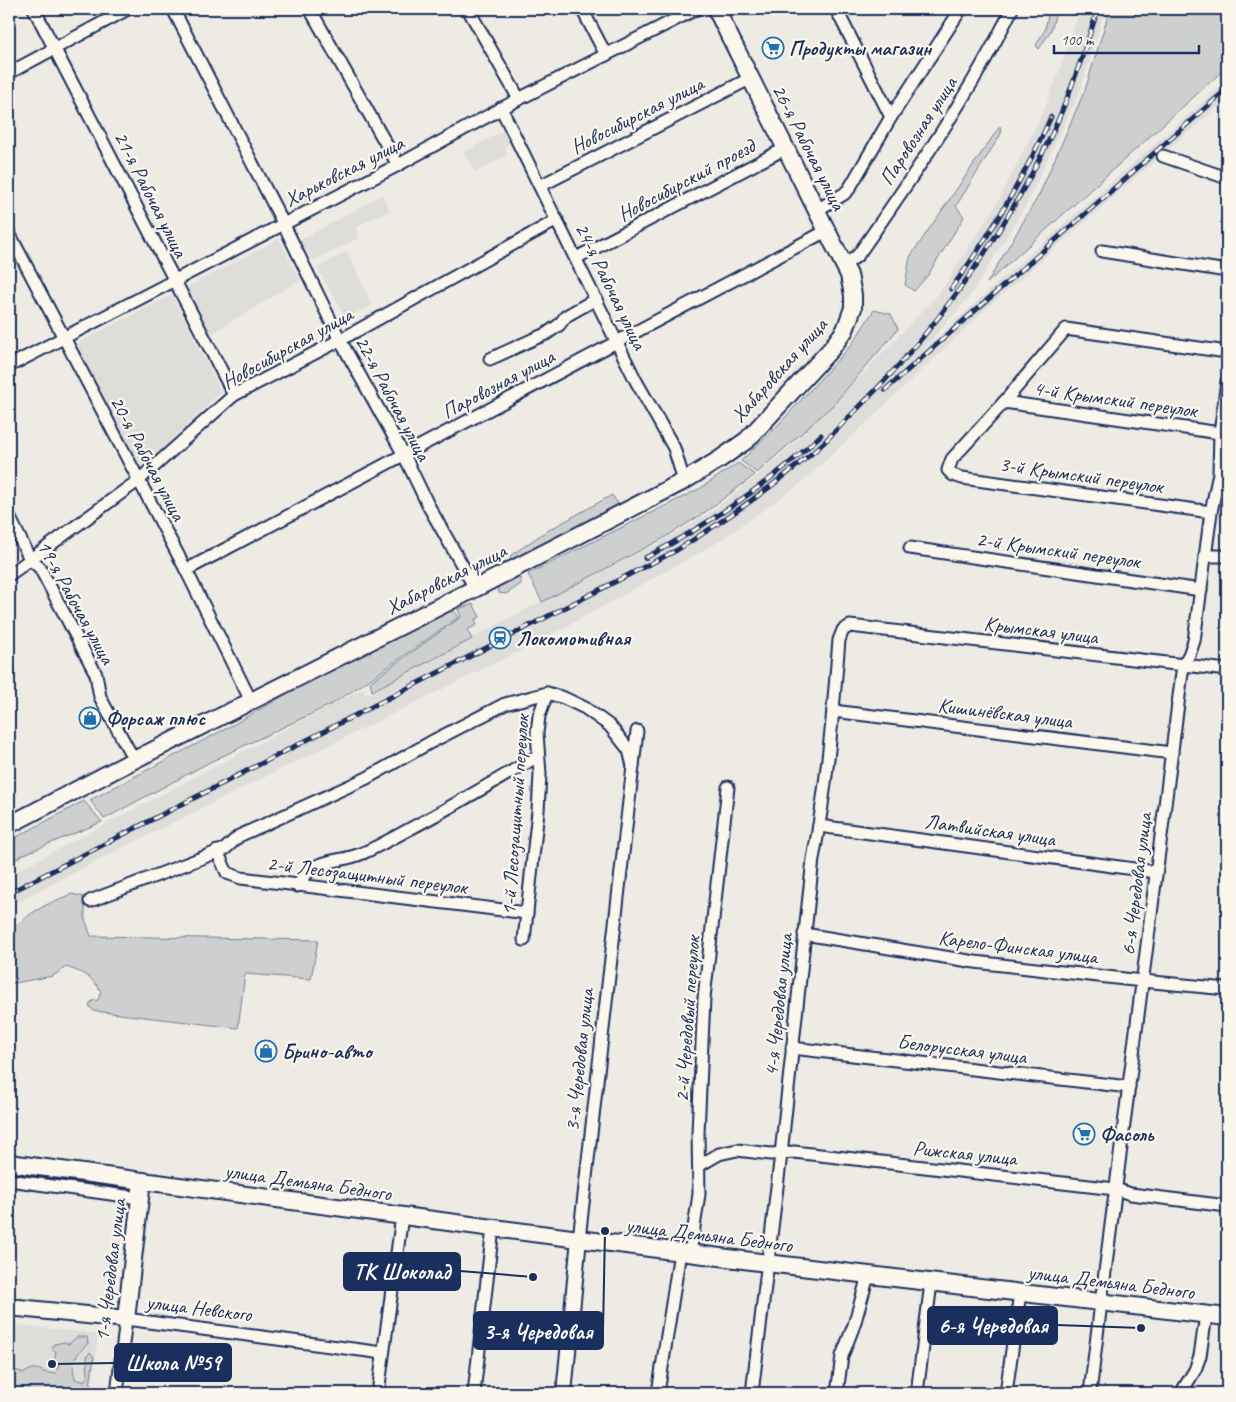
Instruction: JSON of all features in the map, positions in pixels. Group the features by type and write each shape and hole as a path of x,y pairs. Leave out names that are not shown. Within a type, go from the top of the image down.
{"main road":[{"name":"26-я Рабочая улица","path":"716,9 845,266 852,285 853,308"},
{"name":"Хабаровская улица","path":"9,825 684,481 720,459 747,440 831,349 844,330 853,308"},
{"name":"улица Демьяна Бедного","path":"9,1163 141,1189 402,1216 767,1264 1227,1317"},
{"name":"1-я Чередовая улица","path":"126,1320 141,1189"},
{"name":"улица Невского","path":"9,1307 126,1320"}],"street":[{"name":"21-я Рабочая улица","path":"34,9 56,48 234,395"},
{"path":"9,73 128,9"},
{"name":"22-я Рабочая улица","path":"173,9 283,223 340,340 404,454 428,505 475,588"},
{"path":"310,9 398,165"},
{"path":"468,9 519,99"},
{"path":"582,9 606,54"},
{"name":"Харьковская улица","path":"9,366 398,165 501,108 696,9"},
{"path":"836,9 891,117"},
{"path":"817,210 849,189 891,117 961,9"},
{"name":"Паровозная улица","path":"845,266 858,255 941,134 993,47 1012,9"},
{"name":"Новосибирская улица","path":"540,186 751,78"},
{"name":"24-я Рабочая улица","path":"501,108 636,381 674,448 684,481"},
{"name":"Новосибирский проезд","path":"576,258 786,148"},
{"path":"1163,156 1227,178"},
{"name":"Новосибирская улица","path":"9,575 139,480 234,395 340,340 557,220"},
{"name":"Паровозная улица","path":"186,570 828,230"},
{"name":"20-я Рабочая улица","path":"9,233 186,570 252,701"},
{"path":"1102,251 1227,271"},
{"path":"490,359 546,334 559,325 566,316 596,298"},
{"path":"1004,402 1066,329 1227,352"},
{"name":"6-я Чередовая улица","path":"1090,1393 1183,665 1189,656 1194,641 1211,512 1224,448 1220,433 1227,381"},
{"name":"4-й Крымский переулок","path":"1004,402 1220,433"},
{"name":"3-й Крымский переулок","path":"1004,402 952,459 948,470 952,475 962,478 1211,512"},
{"name":"19-я Рабочая улица","path":"9,516 30,559 40,568 96,674 100,697 134,760"},
{"name":"2-й Крымский переулок","path":"910,548 1200,590"},
{"path":"1205,556 1227,556"},
{"name":"Крымская улица","path":"850,626 1227,670"},
{"name":"4-я Чередовая улица","path":"752,1393 781,1154 804,934 833,711 839,640 842,630 850,626"},
{"path":"90,901 225,849 239,836 367,778 505,704 547,694 564,698 585,708 610,726 629,750 633,766"},
{"name":"1-й Лесозащитный переулок","path":"524,940 538,811 540,774 537,733 539,716 547,694"},
{"name":"Кишинёвская улица","path":"833,711 1172,753"},
{"name":"3-я Чередовая улица","path":"564,1393 579,1240 637,731"},
{"path":"298,886 304,875 311,868 362,854 445,810 538,756"},
{"name":"2-й Чередовый переулок","path":"658,1393 685,1253 699,1194 698,1133 704,998 728,787"},
{"name":"Латвийская улица","path":"819,826 1156,872"},
{"name":"2-й Лесозащитный переулок","path":"217,851 227,873 240,878 527,913"},
{"name":"Карело-Финская улица","path":"804,934 975,962 1227,989"},
{"name":"Белорусская улица","path":"792,1048 1129,1087"},
{"name":"Рижская улица","path":"700,1165 718,1154 737,1150 803,1154 1115,1189 1131,1194 1227,1206"},
{"name":"улица Демьяна Бедного","path":"9,1180 141,1189"},
{"path":"378,1393 402,1216"},
{"path":"474,1393 493,1228"},
{"path":"837,1393 842,1356 854,1325 868,1276"},
{"path":"917,1393 930,1283"},
{"path":"1006,1393 1020,1293"},
{"path":"1181,1393 1195,1370 1200,1356 1206,1315"},
{"name":"улица Невского","path":"126,1320 383,1353"},
{"name":"1-я Чередовая улица","path":"117,1393 126,1320"}],"shaded area":[{"path":"1033,9 1057,9 1051,30 1039,49 1036,45 1045,30 1048,15"},
{"path":"1080,9 1105,9 1081,89 1026,205 971,295 920,353 1227,81 1227,99 987,308 800,484 715,544 542,640 9,906 9,875 362,689 366,695 505,620 657,544 709,513 756,477 793,444 853,384 940,292 998,202 1028,142 1047,103"},
{"path":"1110,9 1227,9 1227,67 987,283 1039,195 1085,90"},
{"path":"1000,126 1001,134 956,206 964,217 928,275 914,291 905,285 910,257"},
{"path":"504,130 510,143 505,146 507,155 476,172 463,153"},
{"path":"382,195 390,210 356,227 359,238 313,261 299,241"},
{"path":"279,239 300,280 209,335 183,289"},
{"path":"347,251 372,305 346,318 317,268"},
{"path":"172,295 221,392 142,469 71,346"},
{"path":"874,310 891,314 898,329 833,405 757,473 741,461 780,423 852,344"},
{"path":"738,463 755,475 704,513 664,538 542,602 528,574 699,489"},
{"path":"612,495 621,508 513,564 510,556 542,534"},
{"path":"515,577 521,579 521,584 506,594 499,593 497,585"},
{"path":"473,604 480,617 475,620 477,625 467,630 472,639 372,691 370,682 461,617 458,609"},
{"path":"452,608 459,617 332,704 210,762 104,819 90,800 229,727 330,669"},
{"path":"84,801 102,822 22,855 9,865 9,841"},
{"path":"72,894 85,897 85,919 91,936 318,940 311,979 245,974 238,1028 94,1011 89,1006 92,1001 98,1000 101,991 86,976 66,967 53,976 9,984 9,928 19,924 42,907"},
{"path":"9,1324 98,1334 91,1393 9,1393"},
{"path":"77,1337 87,1337 88,1343 75,1359 73,1367 75,1379 85,1380 88,1376 87,1356 90,1352 94,1357 89,1393 9,1393 9,1372 15,1370 24,1373 37,1369 56,1373 59,1364 54,1362 56,1352 52,1348 54,1344 64,1342 69,1344"}],"railway":[{"path":"9,893 677,550 711,529 791,471 817,449 878,388 935,322 986,250 1031,175 1058,121 1098,9"},
{"path":"885,390 1227,89"},
{"path":"951,289 1006,206 1051,117"},
{"path":"645,558 738,502 781,470 821,435"}],"place":[{"name":"Продукты магазин","path":"773,48"},
{"name":"Локомотивная","path":"500,638"},
{"name":"Форсаж плюс","path":"90,718"},
{"name":"Брино-авто","path":"266,1051"},
{"name":"Фасоль","path":"1084,1134"},
{"name":"3-я Чередовая","path":"605,1231"},
{"name":"ТК Шоколад","path":"533,1277"},
{"name":"6-я Чередовая","path":"1141,1328"},
{"name":"Школа №59","path":"52,1364"}]}
